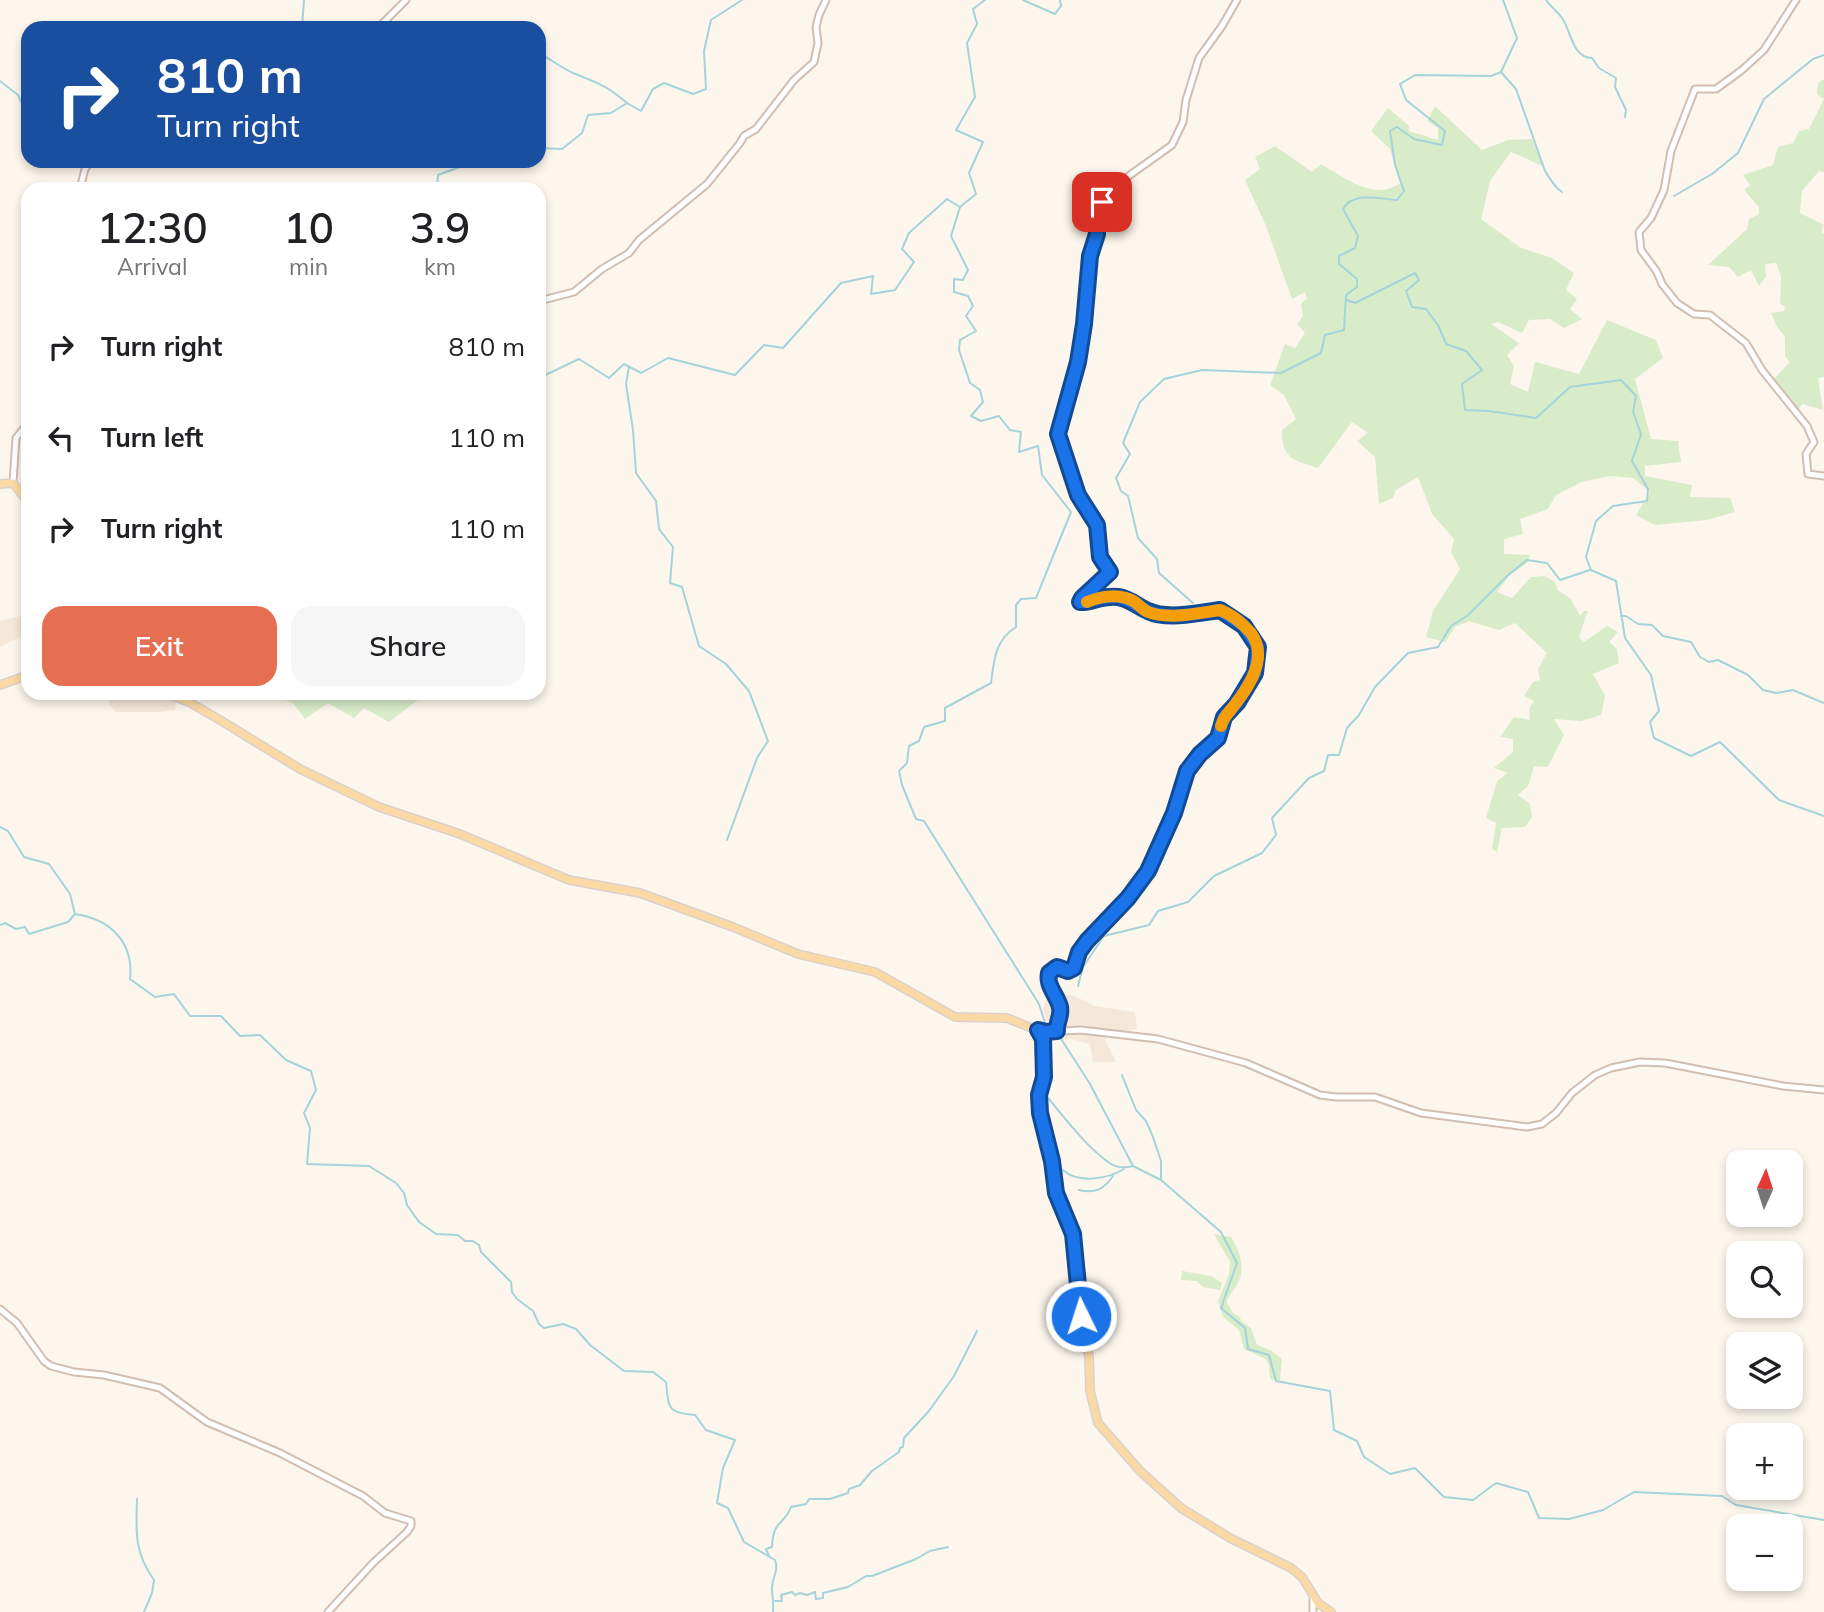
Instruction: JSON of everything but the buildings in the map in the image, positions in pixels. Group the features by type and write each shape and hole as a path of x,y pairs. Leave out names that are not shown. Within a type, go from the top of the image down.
{"main road":[{"path":"0,484 13,483 21,493"},
{"path":"0,685 21,678"},
{"path":"183,700 252,738 300,769 356,797 466,836 569,880 640,893 797,954 875,972 955,1017 1007,1018 1038,1030 1043,1039 1044,1077 1039,1095 1040,1113 1052,1161 1056,1193 1074,1242 1081,1322 1089,1359 1090,1391 1098,1423 1140,1471 1181,1508 1230,1538 1291,1568 1302,1577 1313,1598 1331,1612"}],"street":[{"path":"385,21 406,0"},
{"path":"546,299 570,294 629,253 639,240 707,184 744,136 756,129 794,80 814,62 818,43 816,27 826,0"},
{"path":"1057,1031 1060,1009 1048,980 1049,973 1057,967 1068,971 1074,968 1079,952 1087,941 1141,882 1174,813 1187,771 1200,754 1218,738 1224,717 1237,703 1257,665 1258,647 1255,639 1244,626 1224,611 1194,615 1152,612 1130,599 1117,597 1100,597 1080,602 1110,572 1100,557 1097,525 1078,495 1058,434 1078,362 1090,256 1097,234 1096,215 1114,185 1170,148 1183,122 1185,100 1199,58 1237,0"},
{"path":"1796,0 1764,50 1716,89 1695,89 1671,151 1664,190 1651,218 1639,232 1639,240 1644,257 1677,303 1694,314 1710,315 1746,344 1762,370 1797,412 1812,435 1814,442 1805,454 1808,474 1824,475"},
{"path":"13,483 16,438 21,431"},
{"path":"1038,1030 1081,1030 1174,1043 1245,1063 1308,1092 1336,1097 1375,1097 1421,1113 1532,1127 1550,1118 1572,1093 1595,1075 1611,1068 1640,1062 1665,1063 1783,1086 1824,1090"},
{"path":"0,1309 17,1323 44,1361 51,1366 74,1372 104,1374 164,1388 207,1422 281,1453 360,1494 385,1513 411,1521 407,1532 373,1563 328,1612"},
{"path":"1313,1598 1313,1612"}],"shaded area":[{"path":"21,616 21,636 0,647 0,621"},
{"path":"107,700 176,700 175,710 115,712"},
{"path":"1048,992 1072,995 1095,1006 1135,1012 1137,1028 1105,1039 1116,1062 1093,1062 1090,1044 1071,1039 1036,1042 1048,1023 1043,1011"}],"green space":[{"path":"1824,79 1824,99 1817,94 1818,83"},
{"path":"1824,99 1824,172 1819,171 1802,191 1800,213 1824,225 1821,232 1824,234 1824,377 1818,378 1823,410 1802,404 1798,410 1774,379 1790,362 1785,356 1785,337 1771,313 1784,311 1785,307 1780,303 1781,277 1776,263 1765,264 1766,277 1759,286 1751,270 1738,277 1729,267 1708,265 1747,229 1749,219 1759,214 1759,207 1744,190 1750,185 1743,175 1773,165 1778,147 1793,143 1799,131 1809,129"},
{"path":"1435,106 1482,150 1508,140 1532,139 1543,166 1511,152 1490,181 1481,219 1521,248 1552,258 1574,273 1566,290 1577,299 1570,309 1582,319 1564,328 1550,319 1529,320 1522,333 1498,322 1491,324 1519,343 1507,355 1514,366 1510,384 1528,392 1535,362 1579,374 1607,320 1656,340 1663,358 1635,379 1651,439 1678,441 1681,462 1645,466 1645,476 1692,485 1690,497 1730,498 1735,512 1707,520 1655,525 1636,515 1650,492 1633,478 1610,476 1582,482 1556,495 1548,509 1520,519 1523,534 1504,539 1504,554 1530,555 1528,562 1509,576 1497,592 1512,598 1531,577 1545,576 1555,582 1558,590 1571,599 1580,616 1584,611 1588,611 1579,637 1584,642 1607,626 1618,632 1609,642 1617,649 1619,663 1593,674 1605,696 1601,715 1581,721 1554,719 1564,735 1548,767 1534,766 1528,786 1518,795 1530,804 1532,817 1525,827 1502,828 1497,852 1492,849 1496,823 1486,818 1497,781 1508,773 1494,768 1513,752 1513,739 1500,737 1514,717 1530,720 1529,709 1534,701 1524,696 1533,682 1540,680 1538,669 1547,653 1515,623 1499,630 1469,621 1455,627 1445,642 1426,637 1433,611 1460,569 1451,552 1454,539 1432,514 1418,477 1396,490 1393,498 1379,504 1375,457 1357,441 1368,433 1352,422 1318,468 1296,460 1287,453 1282,430 1296,419 1284,395 1270,385 1285,344 1295,348 1305,333 1297,324 1303,316 1301,304 1307,298 1305,292 1292,299 1266,226 1245,180 1260,169 1255,157 1275,146 1312,172 1321,164 1359,186 1380,190 1390,188 1400,183 1390,149 1371,131 1388,108 1409,126 1409,131 1438,140 1438,128 1427,121"},
{"path":"286,700 418,700 389,722 364,708 354,718 328,703 305,719 294,704"},
{"path":"1214,1234 1231,1237 1241,1262 1239,1282 1229,1295 1227,1303 1233,1313 1251,1328 1257,1345 1282,1359 1280,1381 1270,1379 1266,1359 1244,1349 1239,1330 1223,1317 1218,1301 1229,1274 1230,1262"},
{"path":"1182,1271 1211,1276 1222,1283 1220,1290 1203,1287 1197,1281 1181,1280"}],"waterway":[{"path":"302,21 304,0"},
{"path":"546,148 562,149 582,133 588,115 611,113 627,103 641,111 653,89 664,83 693,94 706,89 704,51 711,20 742,0"},
{"path":"546,375 579,359 609,378 624,364 641,373 668,358 735,375 764,345 783,348 841,283 873,276 871,294 895,290 914,262 902,249 909,233 947,199 960,207 976,194 969,173 983,142 956,130 975,97 967,43 977,24 973,9 985,0"},
{"path":"1023,0 1055,14 1061,6 1060,0"},
{"path":"1503,0 1517,38 1501,72 1516,89 1545,171 1562,192"},
{"path":"1546,0 1562,18 1576,49 1585,57 1592,58 1599,68 1616,78 1615,87 1626,110 1625,117"},
{"path":"1674,196 1712,174 1738,153 1764,99 1813,59 1824,55"},
{"path":"546,57 607,88 627,103"},
{"path":"1193,603 1159,573 1157,559 1138,538 1128,496 1121,491 1116,478 1130,454 1123,443 1140,402 1164,379 1202,370 1281,373 1321,353 1325,335 1344,330 1346,295 1357,287 1357,279 1339,264 1339,256 1355,248 1358,236 1343,209 1347,203 1360,198 1397,200 1404,191 1395,165 1390,131 1397,127 1414,139 1442,145 1445,131 1406,100 1400,84 1415,75 1491,76 1501,72"},
{"path":"0,81 18,95 21,102"},
{"path":"438,182 438,175 457,168"},
{"path":"960,207 951,236 968,270 963,280 954,279 954,292 968,296 973,306 966,316 976,331 960,340 959,350 970,383 980,390 983,402 971,416 981,421 999,416 1010,430 1021,432 1019,452 1038,446 1042,475 1071,512 1036,598 1021,599 1016,605 1016,627 1000,644 991,683 945,708 945,721 924,727 919,741 909,746 907,763 899,771 916,819 924,821 1039,1004 1047,1029"},
{"path":"1346,300 1355,303 1415,273 1419,280 1406,291 1412,307 1426,309 1438,325 1446,344 1466,351 1482,370 1462,384 1465,410 1536,418 1570,387 1621,380 1636,396 1633,412 1641,434 1632,461 1648,489 1647,501 1613,506 1596,521 1586,557 1591,570 1616,581 1625,638 1651,675 1659,711 1650,722 1654,738 1691,756 1720,742 1779,800 1824,816"},
{"path":"629,367 626,384 636,473 656,501 659,529 673,547 670,583 682,587 699,646 726,664 749,691 768,741 757,758 727,840"},
{"path":"1078,986 1083,967 1104,936 1149,925 1158,911 1188,902 1214,876 1262,853 1276,835 1272,818 1309,778 1324,771 1328,755 1339,755 1347,728 1359,715 1375,687 1408,653 1438,647 1451,626 1467,616 1527,560 1547,563 1560,580 1590,570"},
{"path":"1621,616 1626,616 1638,624 1652,625 1663,636 1691,642 1700,657 1709,662 1718,660 1748,675 1763,690 1776,693 1793,690 1824,703"},
{"path":"0,827 8,831 24,857 49,864 70,894 75,914 99,921 117,934 128,954 130,979 155,997 174,994 190,1016 221,1016 240,1036 260,1035 286,1060 311,1071 316,1090 304,1113 310,1128 307,1164 369,1166 396,1183 419,1222 436,1234 458,1235 465,1241 473,1241 479,1245 481,1252 511,1282 512,1292 517,1299 533,1311 544,1328 563,1324 576,1329 590,1345 624,1371 653,1372 666,1382 669,1403 674,1410 695,1415 706,1430 735,1440 723,1468 717,1503 728,1508 744,1542 775,1560 773,1612"},
{"path":"0,925 5,923 16,929 25,927 29,934 68,922 75,914"},
{"path":"1058,1034 1090,1084 1133,1166 1161,1180 1221,1232 1237,1263 1221,1308 1245,1328 1248,1349 1269,1355 1276,1381 1330,1391 1334,1430 1357,1441 1364,1457 1390,1474 1415,1468 1444,1497 1473,1500 1496,1483 1528,1492 1539,1518 1569,1519 1603,1510 1634,1492 1722,1496 1736,1505 1824,1520"},
{"path":"1122,1075 1136,1110 1146,1121 1153,1137 1161,1161 1161,1180"},
{"path":"1044,1093 1102,1158 1116,1166 1133,1166"},
{"path":"1063,1170 1077,1177 1093,1178 1124,1169"},
{"path":"1079,1190 1099,1189 1113,1176"},
{"path":"769,1556 766,1549 772,1547 774,1532 791,1507 806,1504 809,1499 830,1499 848,1493 849,1489 860,1485 872,1471 899,1452 904,1438 929,1411 954,1376 977,1331"},
{"path":"137,1499 140,1551 154,1580 144,1612"},
{"path":"775,1601 782,1601 781,1595 792,1592 795,1595 815,1592 816,1599 823,1598 823,1593 848,1587 866,1576 916,1559 930,1551 948,1547"}],"slow traffic":[{"path":"1087,602 1100,597 1117,597 1130,599 1149,612 1172,614 1199,614 1220,610 1244,626 1258,644 1256,669 1237,703 1225,715 1221,726"}],"route":[{"path":"1081,1316 1074,1242 1056,1193 1052,1161 1041,1119 1039,1095 1044,1077 1043,1039 1038,1030 1057,1031 1060,1015 1048,980 1049,973 1057,967 1068,971 1074,968 1079,952 1087,941 1141,882 1174,813 1189,767 1218,738 1225,715 1237,703 1255,673 1258,647 1244,626 1224,611 1194,615 1149,612 1130,599 1117,597 1100,597 1082,604 1080,602 1110,572 1098,551 1097,525 1078,495 1058,434 1078,362 1090,256 1098,226 1096,215 1102,202"}]}
